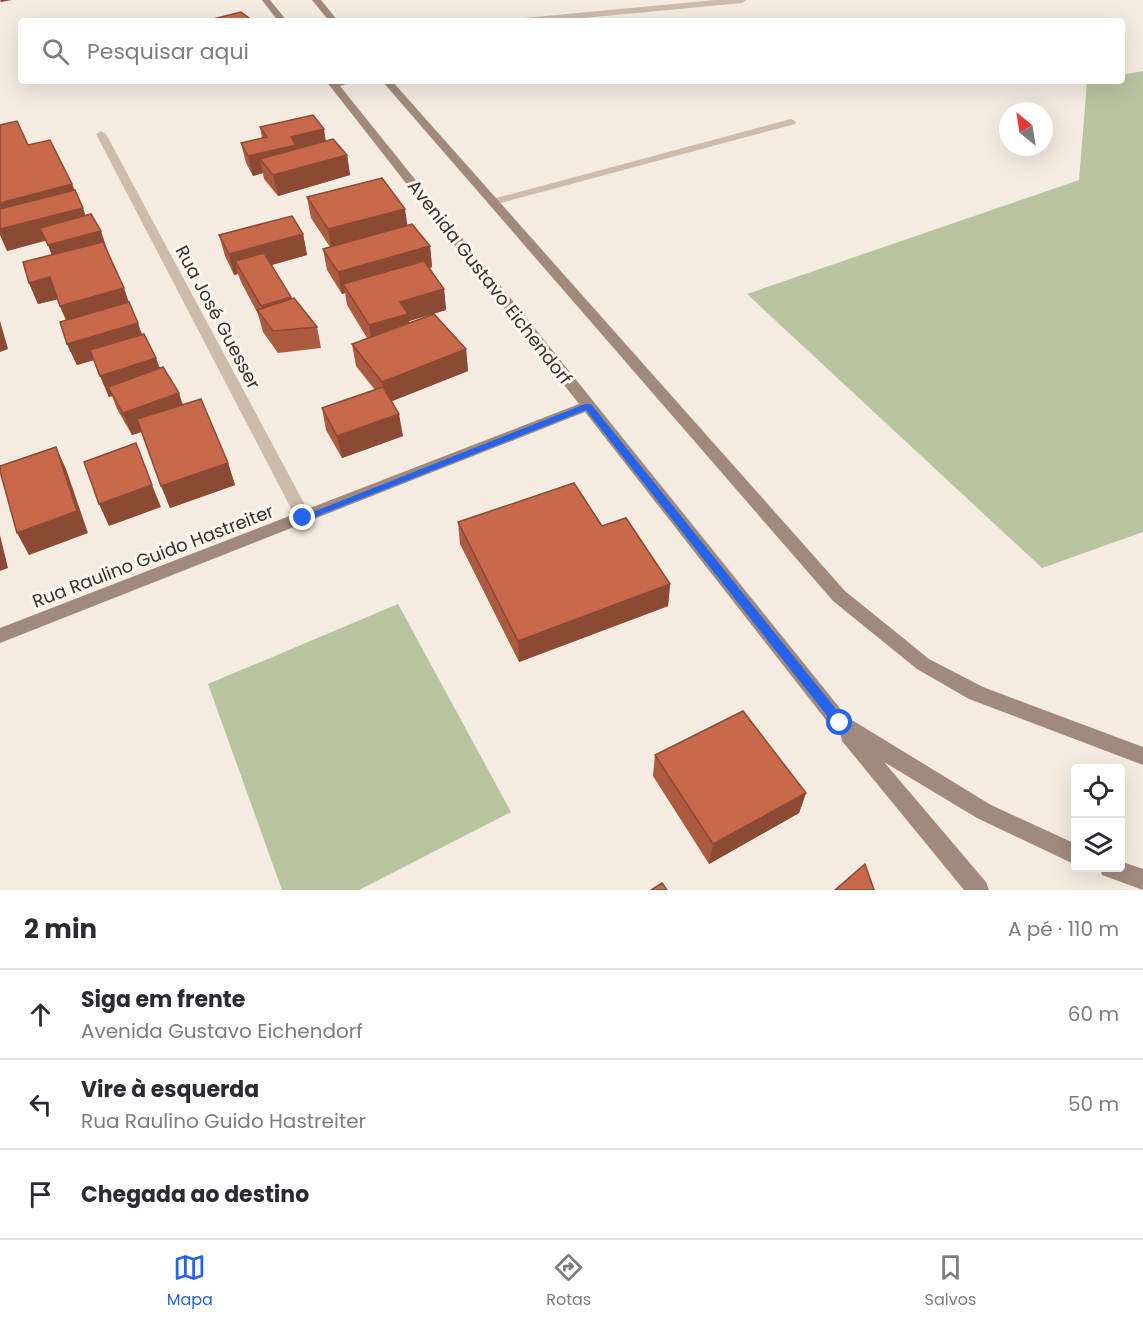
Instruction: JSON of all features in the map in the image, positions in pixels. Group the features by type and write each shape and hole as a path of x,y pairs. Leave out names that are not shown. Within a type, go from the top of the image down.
{"street":[{"path":"266,0 281,18"},
{"path":"316,0 331,18"},
{"path":"555,18 742,0"},
{"name":"Avenida Gustavo Eichendorf","path":"333,84 840,723 946,792 1035,839 1071,853"},
{"path":"390,84 839,596 923,664 976,693 1143,756"},
{"path":"493,202 791,122"},
{"name":"Rua José Guesser","path":"101,134 303,518"},
{"name":"Rua Raulino Guido Hastreiter","path":"0,636 588,406"},
{"path":"840,723 978,890"},
{"path":"1123,872 1143,880"}],"green space":[{"path":"1143,71 1143,532 1042,568 747,294 1079,180 1087,84 1125,84 1125,74"},
{"path":"398,604 511,812 359,890 282,890 208,684"}],"building":[{"path":"241,12 249,18 217,18"},
{"path":"313,115 324,129 291,137 296,145 248,156 241,143 267,137 260,127"},
{"path":"17,121 28,145 50,140 72,184 0,203 0,125"},
{"path":"333,139 347,155 273,175 260,159"},
{"path":"382,178 405,209 328,229 307,197"},
{"path":"75,190 83,208 0,229 0,209"},
{"path":"91,214 101,231 48,245 40,228"},
{"path":"292,216 303,234 229,254 219,235"},
{"path":"412,224 430,246 338,272 323,249"},
{"path":"103,242 124,288 60,306 50,277 29,283 23,262"},
{"path":"264,253 291,297 261,306 235,261"},
{"path":"424,261 444,289 400,302 408,314 369,325 343,284"},
{"path":"294,298 317,327 273,331 257,310"},
{"path":"129,302 138,323 67,344 60,322"},
{"path":"434,314 466,349 382,382 352,344"},
{"path":"144,334 156,358 100,376 90,350"},
{"path":"163,367 179,393 123,413 108,387"},
{"path":"383,387 399,414 337,436 322,408"},
{"path":"201,399 228,463 161,486 137,419"},
{"path":"136,443 152,485 99,504 84,462"},
{"path":"56,447 77,511 17,533 0,466"},
{"path":"574,483 602,526 626,518 670,584 518,641 458,522"},
{"path":"743,711 806,793 713,844 655,755"},
{"path":"865,864 874,890 835,890"},
{"path":"662,883 667,890 651,890"}],"route":[{"path":"303,518 588,406 840,723"}]}
